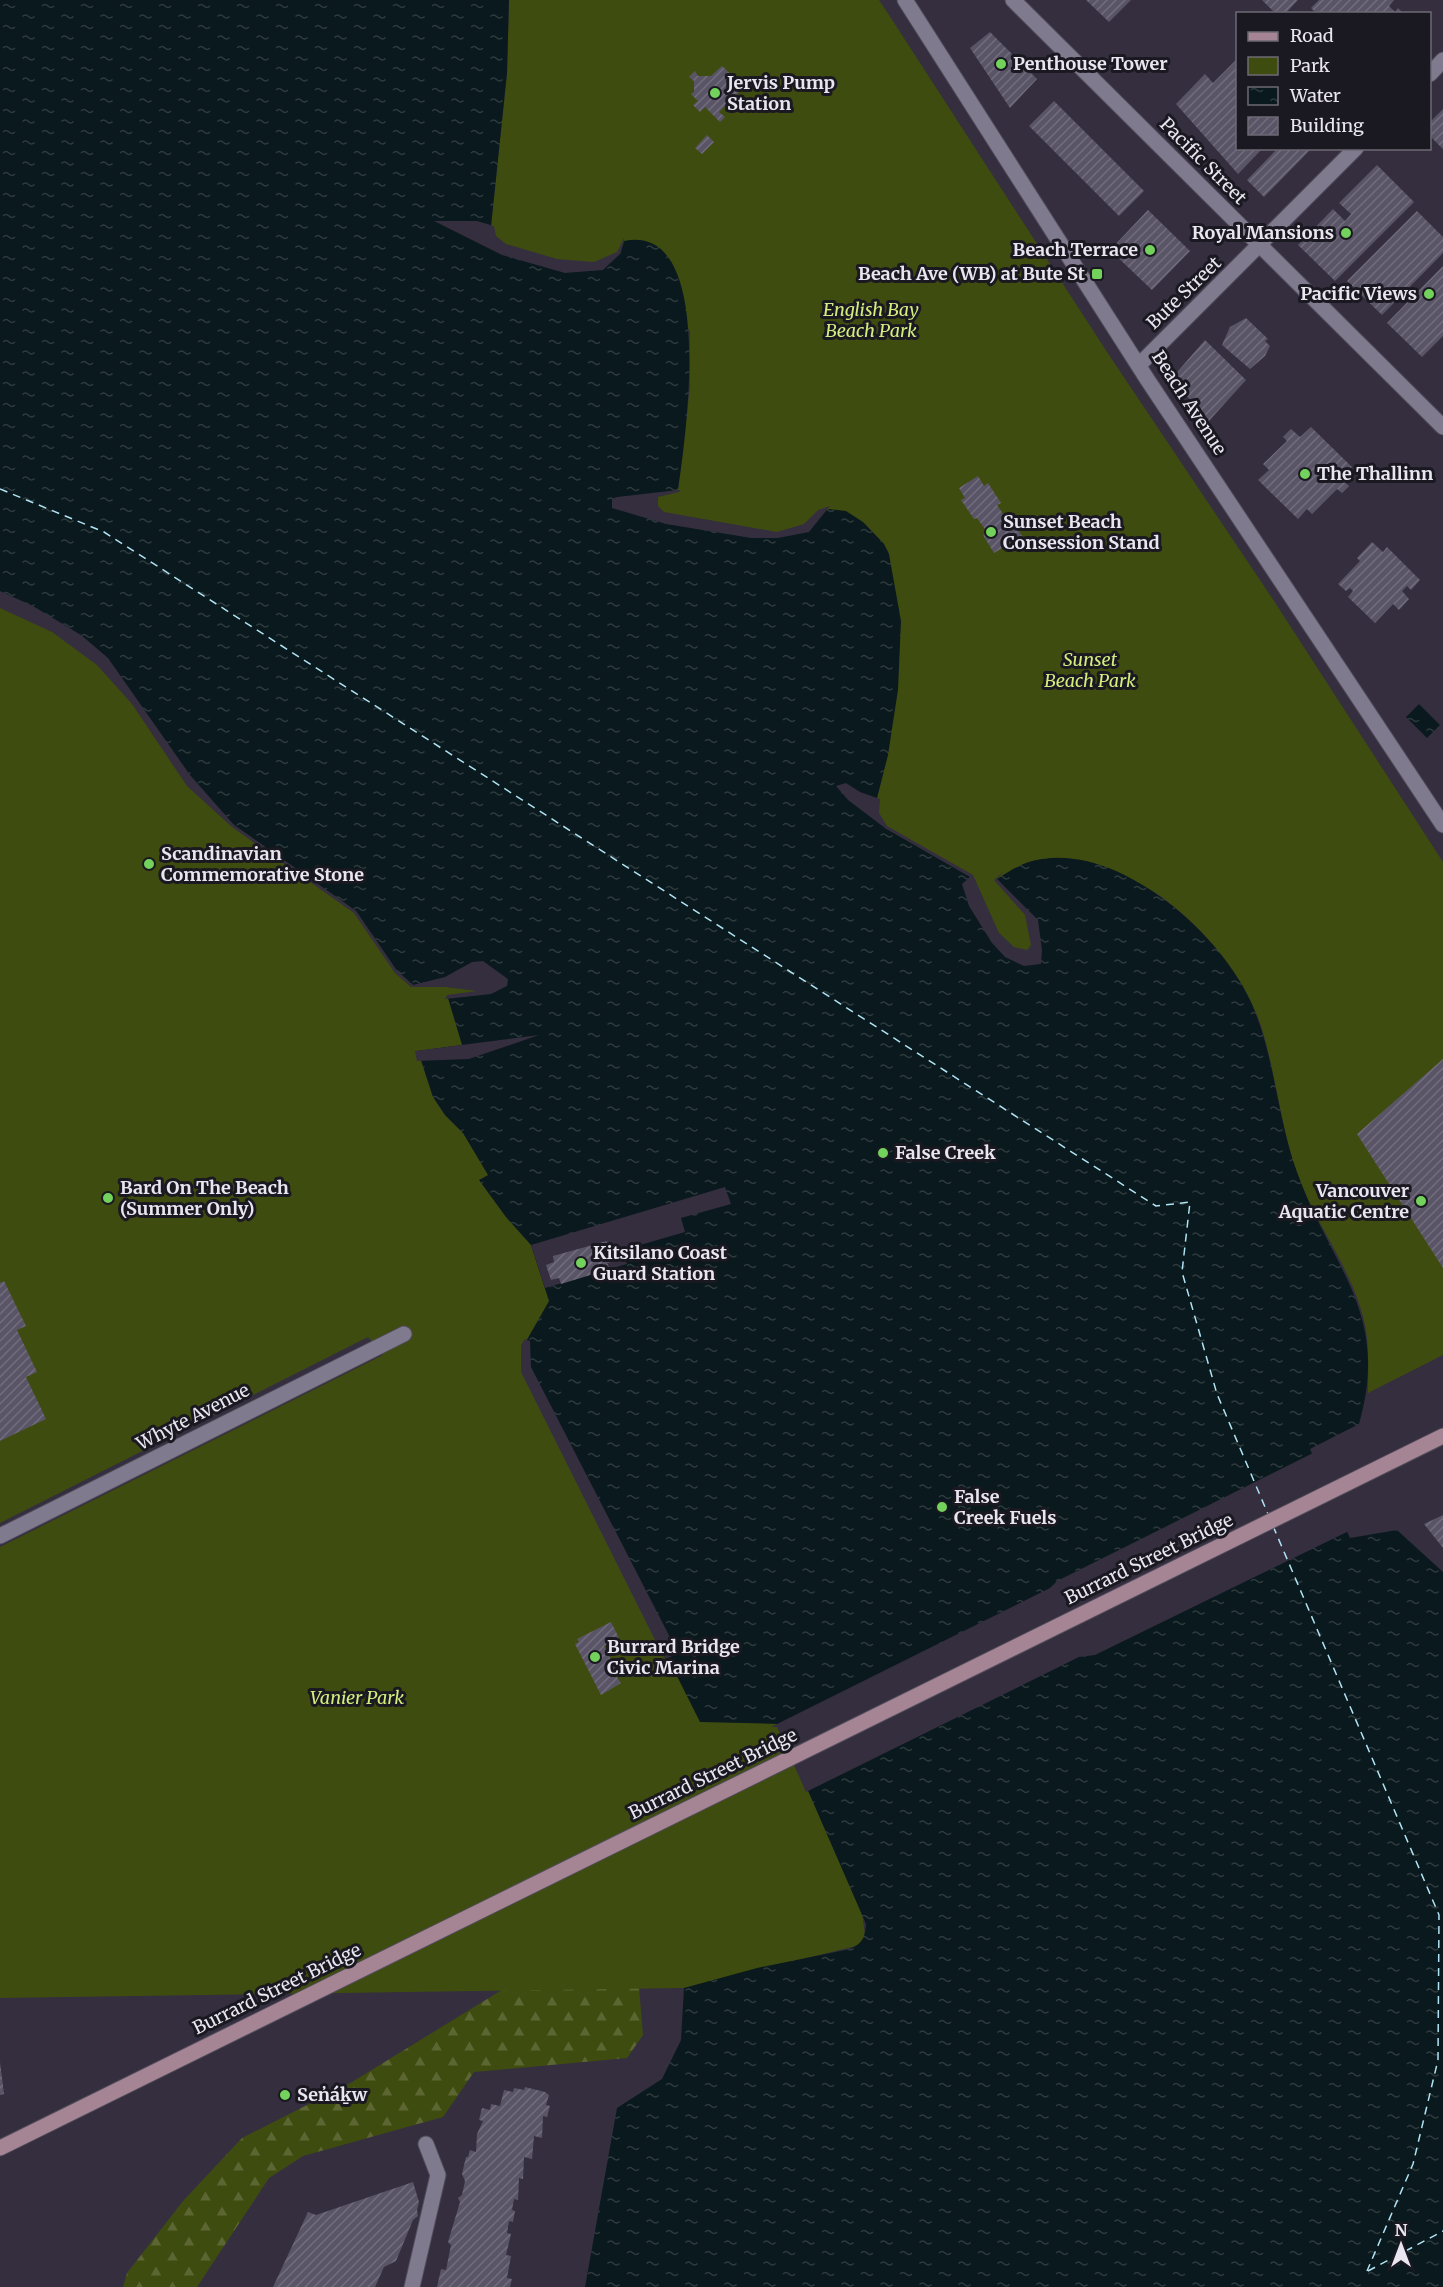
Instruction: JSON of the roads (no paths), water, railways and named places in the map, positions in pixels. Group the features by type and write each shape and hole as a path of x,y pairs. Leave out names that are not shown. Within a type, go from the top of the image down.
{"main road":[{"name":"Burrard Street Bridge","path":"0,2148 1443,1436"}],"street":[{"name":"Beach Avenue","path":"905,0 1140,364 1443,825"},
{"name":"Pacific Street","path":"1013,0 1443,427"},
{"path":"1431,73 1443,60"},
{"name":"Bute Street","path":"1140,364 1261,246 1354,150"},
{"name":"Whyte Avenue","path":"0,1536 404,1334"},
{"path":"412,2287 438,2175 426,2144"}],"water":[{"name":"False Creek","path":"0,0 509,0 507,73 491,226 494,238 505,247 557,262 594,265 620,254 624,241 654,244 673,265 684,299 689,340 689,385 678,490 656,495 654,500 663,515 777,535 805,527 819,513 829,509 846,511 863,522 884,544 889,554 901,621 898,690 888,755 877,798 876,814 885,828 971,877 997,935 1020,953 1032,950 1028,913 997,879 1018,866 1036,860 1073,859 1104,866 1135,881 1165,900 1193,923 1217,949 1237,976 1251,1002 1266,1044 1290,1151 1297,1172 1353,1292 1362,1320 1368,1351 1367,1385 1359,1424 1310,1449 1350,1538 1397,1530 1443,1572 1443,2287 585,2287 617,2108 662,2079 681,2040 684,1988 757,1968 850,1949 862,1939 866,1924 779,1724 700,1722 524,1371 524,1345 549,1301 531,1245 506,1217 479,1180 488,1175 463,1133 445,1115 433,1097 418,1051 462,1045 448,998 478,995 478,987 413,985 397,971 356,911 234,825 189,784 135,702 99,662 53,630 0,605"},
{"path":"1419,704 1440,725 1427,738 1406,717"}],"place":[{"name":"Penthouse Tower","path":"1001,64"},
{"name":"Jervis Pump Station","path":"715,93"},
{"name":"Royal Mansions","path":"1346,233"},
{"name":"Beach Terrace","path":"1150,250"},
{"name":"Beach Ave (WB) at Bute St","path":"1097,274"},
{"name":"Pacific Views","path":"1429,294"},
{"name":"The Thallinn","path":"1305,474"},
{"name":"Sunset Beach Consession Stand","path":"991,532"},
{"name":"Scandinavian Commemorative Stone","path":"149,864"},
{"name":"False Creek","path":"883,1153"},
{"name":"Bard On The Beach (Summer Only)","path":"108,1198"},
{"name":"Vancouver Aquatic Centre","path":"1421,1201"},
{"name":"Kitsilano Coast Guard Station","path":"581,1263"},
{"name":"False Creek Fuels","path":"942,1507"},
{"name":"Burrard Bridge Civic Marina","path":"595,1657"},
{"name":"Sen̓áḵw","path":"285,2095"}],"park label":[{"name":"English Bay Beach Park","path":"871,320"},
{"name":"Sunset Beach Park","path":"1090,670"},
{"name":"Vanier Park","path":"357,1698"}]}
